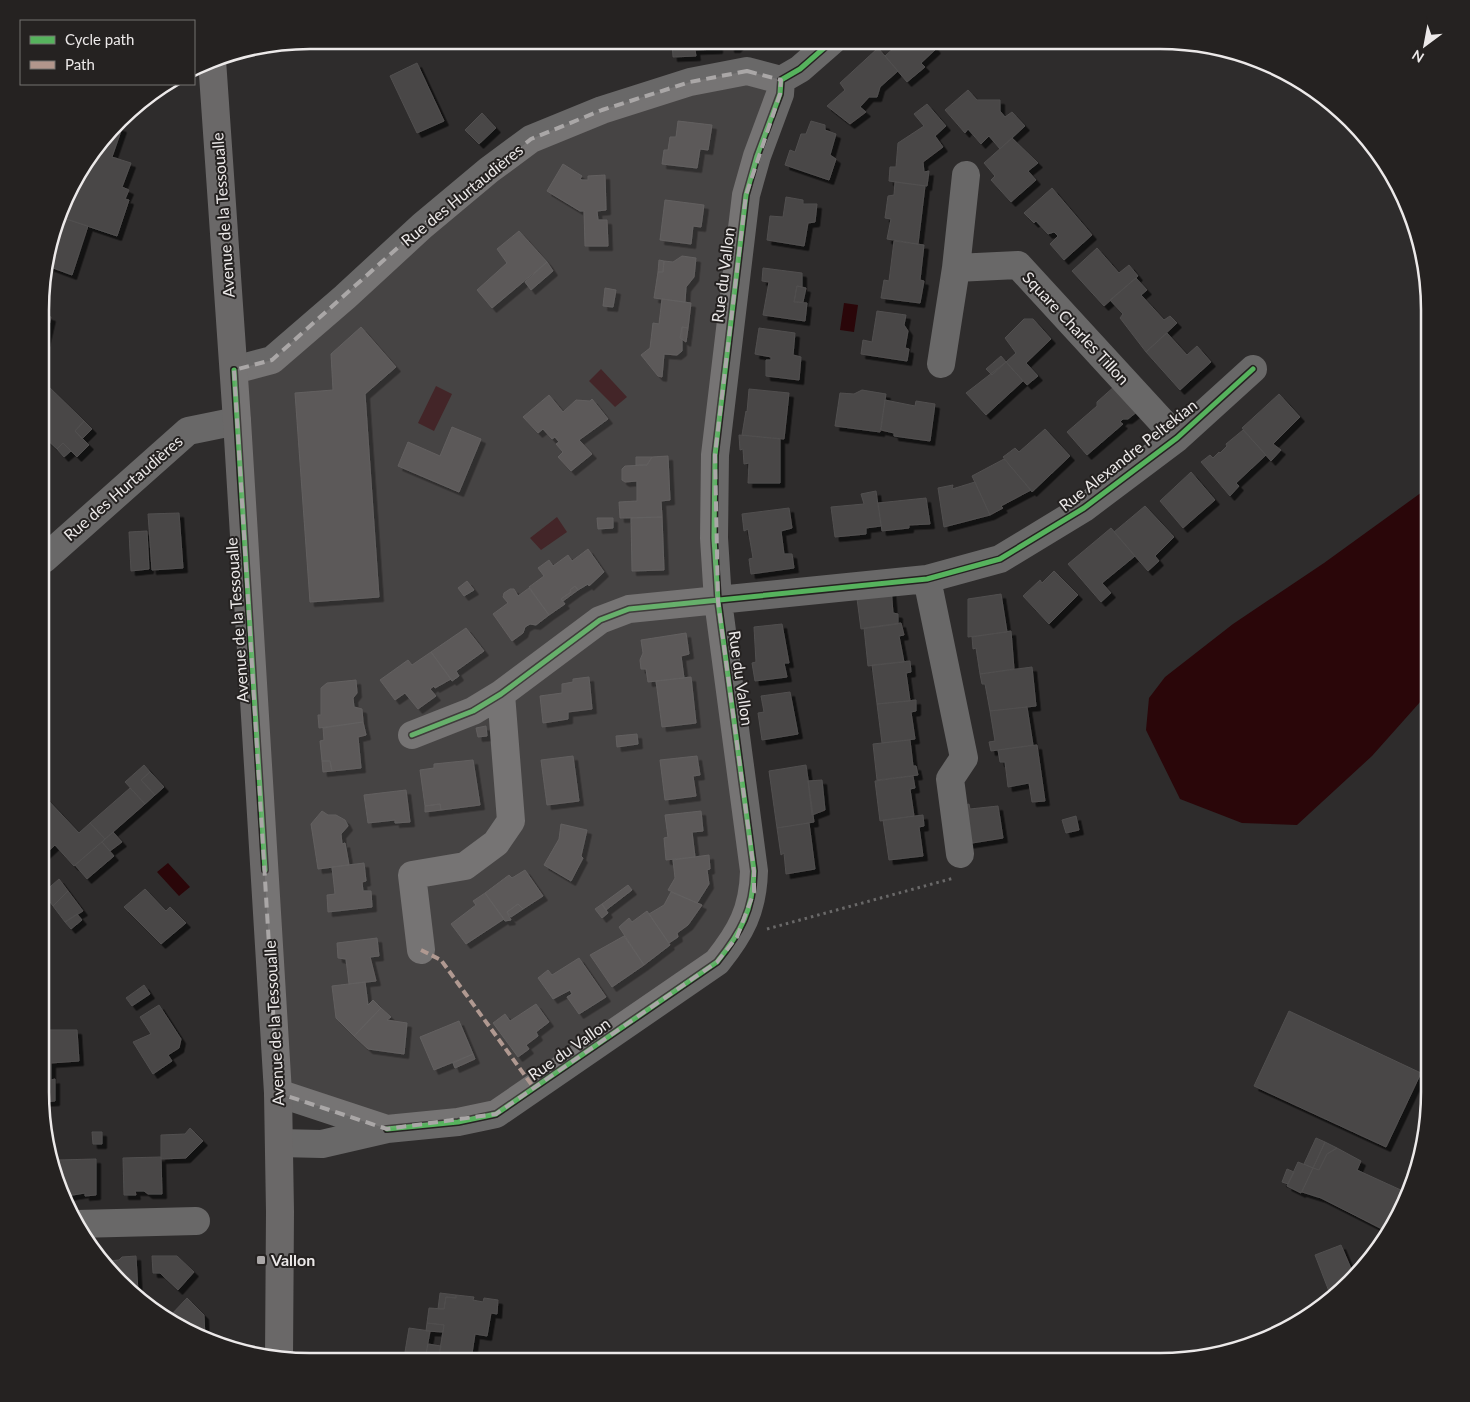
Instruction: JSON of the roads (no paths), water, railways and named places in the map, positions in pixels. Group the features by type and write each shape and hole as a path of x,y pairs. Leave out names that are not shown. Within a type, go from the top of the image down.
{"main road":[{"name":"Avenue de la Tessoualle","path":"213,68 234,370 278,1093 279,1351"}],"street":[{"path":"781,80 800,69 823,49"},
{"name":"Rue des Hurtaudières","path":"234,370 272,360 345,297 422,226 489,170 532,139 602,110 690,82 747,71 781,80"},
{"name":"Rue du Vallon","path":"279,1143 322,1144 386,1129 458,1122 496,1114 717,962 737,937 747,915 754,892 754,871 718,601 714,538 715,456 746,195 757,156 780,94 781,80"},
{"path":"941,364 956,268 966,175"},
{"name":"Square Charles Tillon","path":"956,268 1018,265 1177,438"},
{"name":"Rue Alexandre Peltekian","path":"412,735 473,711 501,694 600,620 629,609 927,579 1000,559 1084,508 1177,438 1253,369"},
{"name":"Rue des Hurtaudières","path":"49,555 188,431 237,421"},
{"path":"927,579 964,758 950,779 960,854"},
{"path":"421,950 412,875 465,866 496,843 510,822 501,694"},
{"name":"Rue du Vallon","path":"278,1093 386,1129"},
{"path":"85,1224 196,1221"}],"place":[{"name":"Vallon","path":"261,1260"}]}
